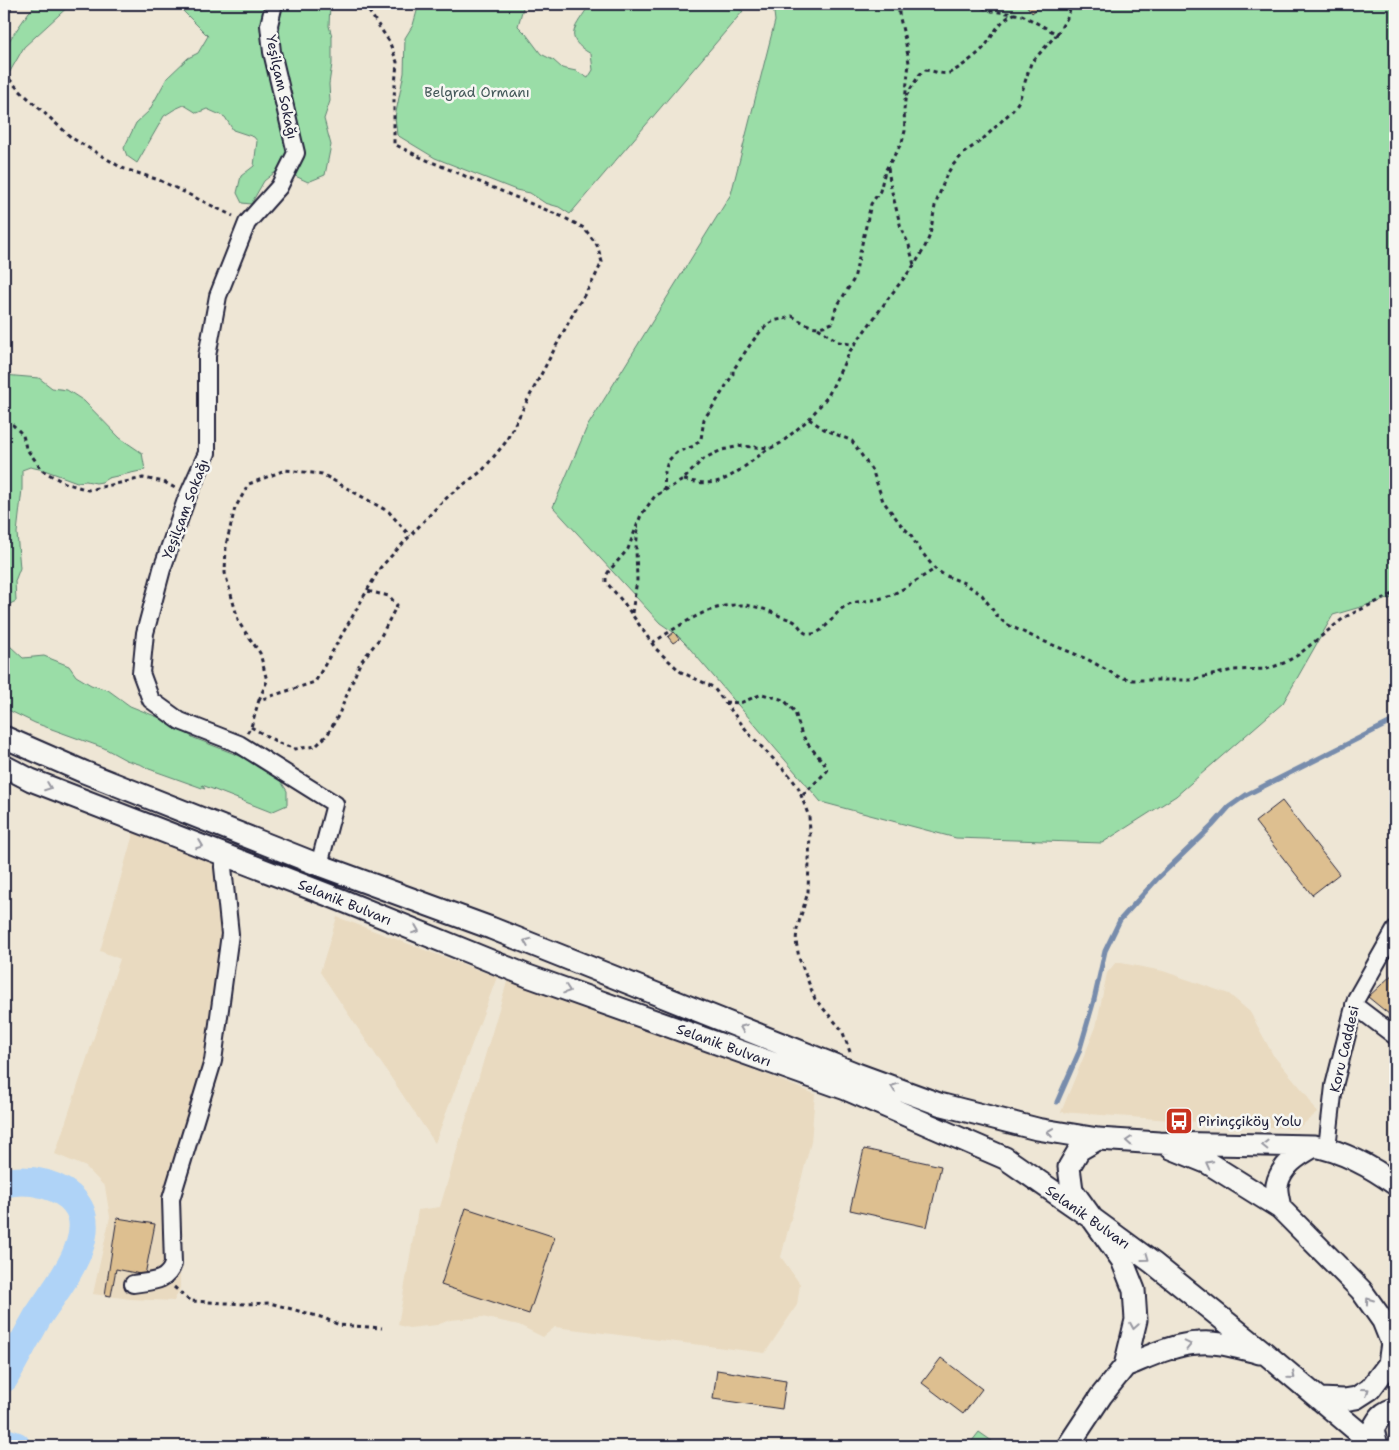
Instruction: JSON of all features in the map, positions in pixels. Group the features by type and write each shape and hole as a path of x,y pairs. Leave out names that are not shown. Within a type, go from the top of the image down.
{"main road":[{"name":"Selanik Bulvarı","path":"4,736 84,772 319,865 491,928 857,1074 939,1104 1037,1129 1098,1139 1159,1143 1320,1147"},
{"name":"Selanik Bulvarı","path":"4,766 31,780 341,900 528,976 846,1089 1005,1158 1153,1263 1376,1446"},
{"path":"1068,1446 1101,1396 1125,1366 1136,1320 1134,1290 1122,1260 1072,1190 1069,1167 1079,1150 1098,1139"},
{"path":"1159,1143 1208,1163 1280,1208 1360,1290 1383,1321 1394,1347 1389,1364 1370,1389 1356,1398 1344,1400 1319,1399"},
{"path":"1280,1208 1277,1185 1284,1167 1297,1155 1320,1147 1362,1164 1395,1184"},
{"path":"1125,1366 1163,1351 1199,1343 1227,1345 1266,1354"},
{"path":"1376,1446 1373,1429 1379,1418 1388,1410 1395,1409"}],"street":[{"name":"Yeşilçam Sokağı","path":"274,4 270,25 272,52 296,153 279,187 247,223 218,296 206,356 207,453 188,495 162,570 145,633 141,672 152,700 180,721 239,744 335,804 319,865"},
{"path":"132,1284 164,1279 170,1272 173,1264 171,1199 213,1061 230,934 223,867 226,856"},
{"name":"Koru Caddesi","path":"1320,1147 1356,999 1395,930"},
{"path":"1354,1005 1395,1036"}],"path":[{"path":"4,18 14,4"},
{"path":"259,700 316,682 380,568 447,498 482,471 505,443 602,262 597,245 584,228 563,217 422,158 394,144 394,97 397,62 389,40 364,4"},
{"path":"664,491 665,472 668,461 677,452 694,446 702,439 706,415 733,374 733,370 768,325 778,319 792,316 809,326 817,327 832,322 836,308 854,279 871,204 880,190 888,166 902,142 905,131 904,110 909,63 899,14 899,4"},
{"path":"970,4 992,11 1022,14 1057,34"},
{"path":"683,480 701,483 717,482 731,476 781,443 809,419 828,396 856,344 914,266 924,249 930,235 935,206 946,176 952,166 965,152 982,140 1013,110 1019,101 1031,62 1057,34 1067,18 1072,4"},
{"path":"905,97 920,74 926,70 950,73 984,47 1004,18 1014,14"},
{"path":"4,73 18,89 72,138 122,168 159,180 247,223"},
{"path":"888,166 890,188 900,228 909,246 914,266"},
{"path":"817,327 839,342 856,344"},
{"path":"809,419 824,429 852,441 873,472 883,501 911,535 935,569 964,583 982,595 998,617 1006,624 1087,659 1120,677 1133,680 1191,680 1232,670 1267,669 1298,655 1345,617 1395,593"},
{"path":"4,424 13,426 22,435 26,448 42,471 65,484 88,490 143,478 164,482 188,495"},
{"path":"632,614 634,590 637,580 636,548 640,514 648,504 664,491 683,480 701,461 722,450 740,446 771,448"},
{"path":"239,744 251,726 267,681 260,653 239,623 225,573 226,545 235,508 249,484 285,470 322,474 389,512 410,536"},
{"path":"639,521 628,548 606,576 606,582 632,614 656,649 681,672 713,687 750,736 789,775 801,797 809,817 810,849 808,892 797,929 796,941 799,958 815,999 842,1030 857,1074"},
{"path":"652,643 704,612 719,606 735,604 762,609 794,621 803,632 810,634 819,631 829,623 837,612 846,605 881,599 900,591 935,569"},
{"path":"251,726 279,743 295,749 316,746 328,734 339,714 360,663 380,638 397,606 389,596 367,591"},
{"path":"725,702 740,703 762,694 784,700 792,707 801,732 824,762 827,771 801,797"},
{"path":"164,1279 190,1301 244,1304 270,1303 324,1318 339,1325 382,1328"}],"shaded area":[{"path":"135,827 229,860 238,940 228,994 200,1091 187,1175 179,1204 180,1288 174,1301 130,1299 93,1294 110,1217 105,1187 86,1167 55,1154 120,959 100,951"},
{"path":"337,917 497,977 435,1143 320,972"},
{"path":"1116,962 1163,971 1229,994 1250,1012 1273,1055 1306,1094 1317,1113 1297,1129 1061,1112 1096,1027 1107,973"},
{"path":"510,972 815,1094 811,1142 781,1257 800,1284 797,1305 765,1353 555,1327 543,1337 519,1325 482,1317 450,1320 437,1325 409,1328 398,1325 418,1210 440,1207"}],"green space":[{"path":"37,4 71,4 24,47 4,82 4,48 29,12"},
{"path":"178,4 330,4 329,26 332,36 332,64 329,84 330,101 324,119 331,145 325,175 308,182 291,174 274,173 264,181 251,204 242,203 237,193 241,176 254,166 257,141 254,137 233,130 225,117 207,109 197,113 184,105 164,116 137,163 127,156 124,148 136,123 149,111 167,78 188,58 198,53 208,36"},
{"name":"Belgrad Ormanı","path":"419,4 524,4 518,26 541,54 553,60 562,68 576,71 588,78 593,70 591,54 576,42 574,31 590,4 725,4 743,11 570,214 559,207 545,203 530,193 516,190 435,158 397,135 395,117 404,73 405,38 413,25"},
{"path":"773,4 1395,4 1395,597 1333,615 1283,703 1176,796 1102,843 956,838 821,802 685,643 660,623 553,507 587,427 731,194 775,21"},
{"path":"4,375 39,378 52,388 67,390 84,401 120,438 142,453 145,470 108,478 96,483 77,482 30,467 22,470 22,489 17,533 20,568 15,581 16,601 4,607"},
{"path":"4,643 23,658 44,656 69,666 76,676 91,685 108,690 130,706 160,718 194,738 250,760 259,768 266,769 280,780 287,791 287,805 271,812 202,785 205,789 149,769 126,760 104,748 35,723 4,708"},
{"path":"979,1432 999,1446 968,1446"}],"building":[{"path":"1035,4 1038,8 1032,13 1027,6"},
{"path":"674,632 679,639 673,643 668,637"},
{"path":"1282,801 1339,874 1312,895 1255,822"},
{"path":"1395,972 1395,1019 1368,997"},
{"path":"864,1149 941,1166 927,1227 850,1210"},
{"path":"466,1208 555,1237 529,1314 441,1285"},
{"path":"117,1218 155,1224 145,1275 116,1269 111,1296 105,1295"},
{"path":"941,1358 982,1389 963,1414 922,1383"},
{"path":"717,1370 786,1381 782,1409 713,1399"}],"waterway":[{"path":"1057,1102 1079,1052 1094,1000 1105,951 1120,920 1157,879 1229,807 1246,795 1395,720"},
{"path":"4,1183 34,1182 56,1188 77,1205 83,1220 82,1237 76,1255 57,1289 37,1318 4,1378"},
{"path":"4,1442 16,1446"}],"place":[{"name":"Pirinççiköy Yolu","path":"1179,1121"}]}
